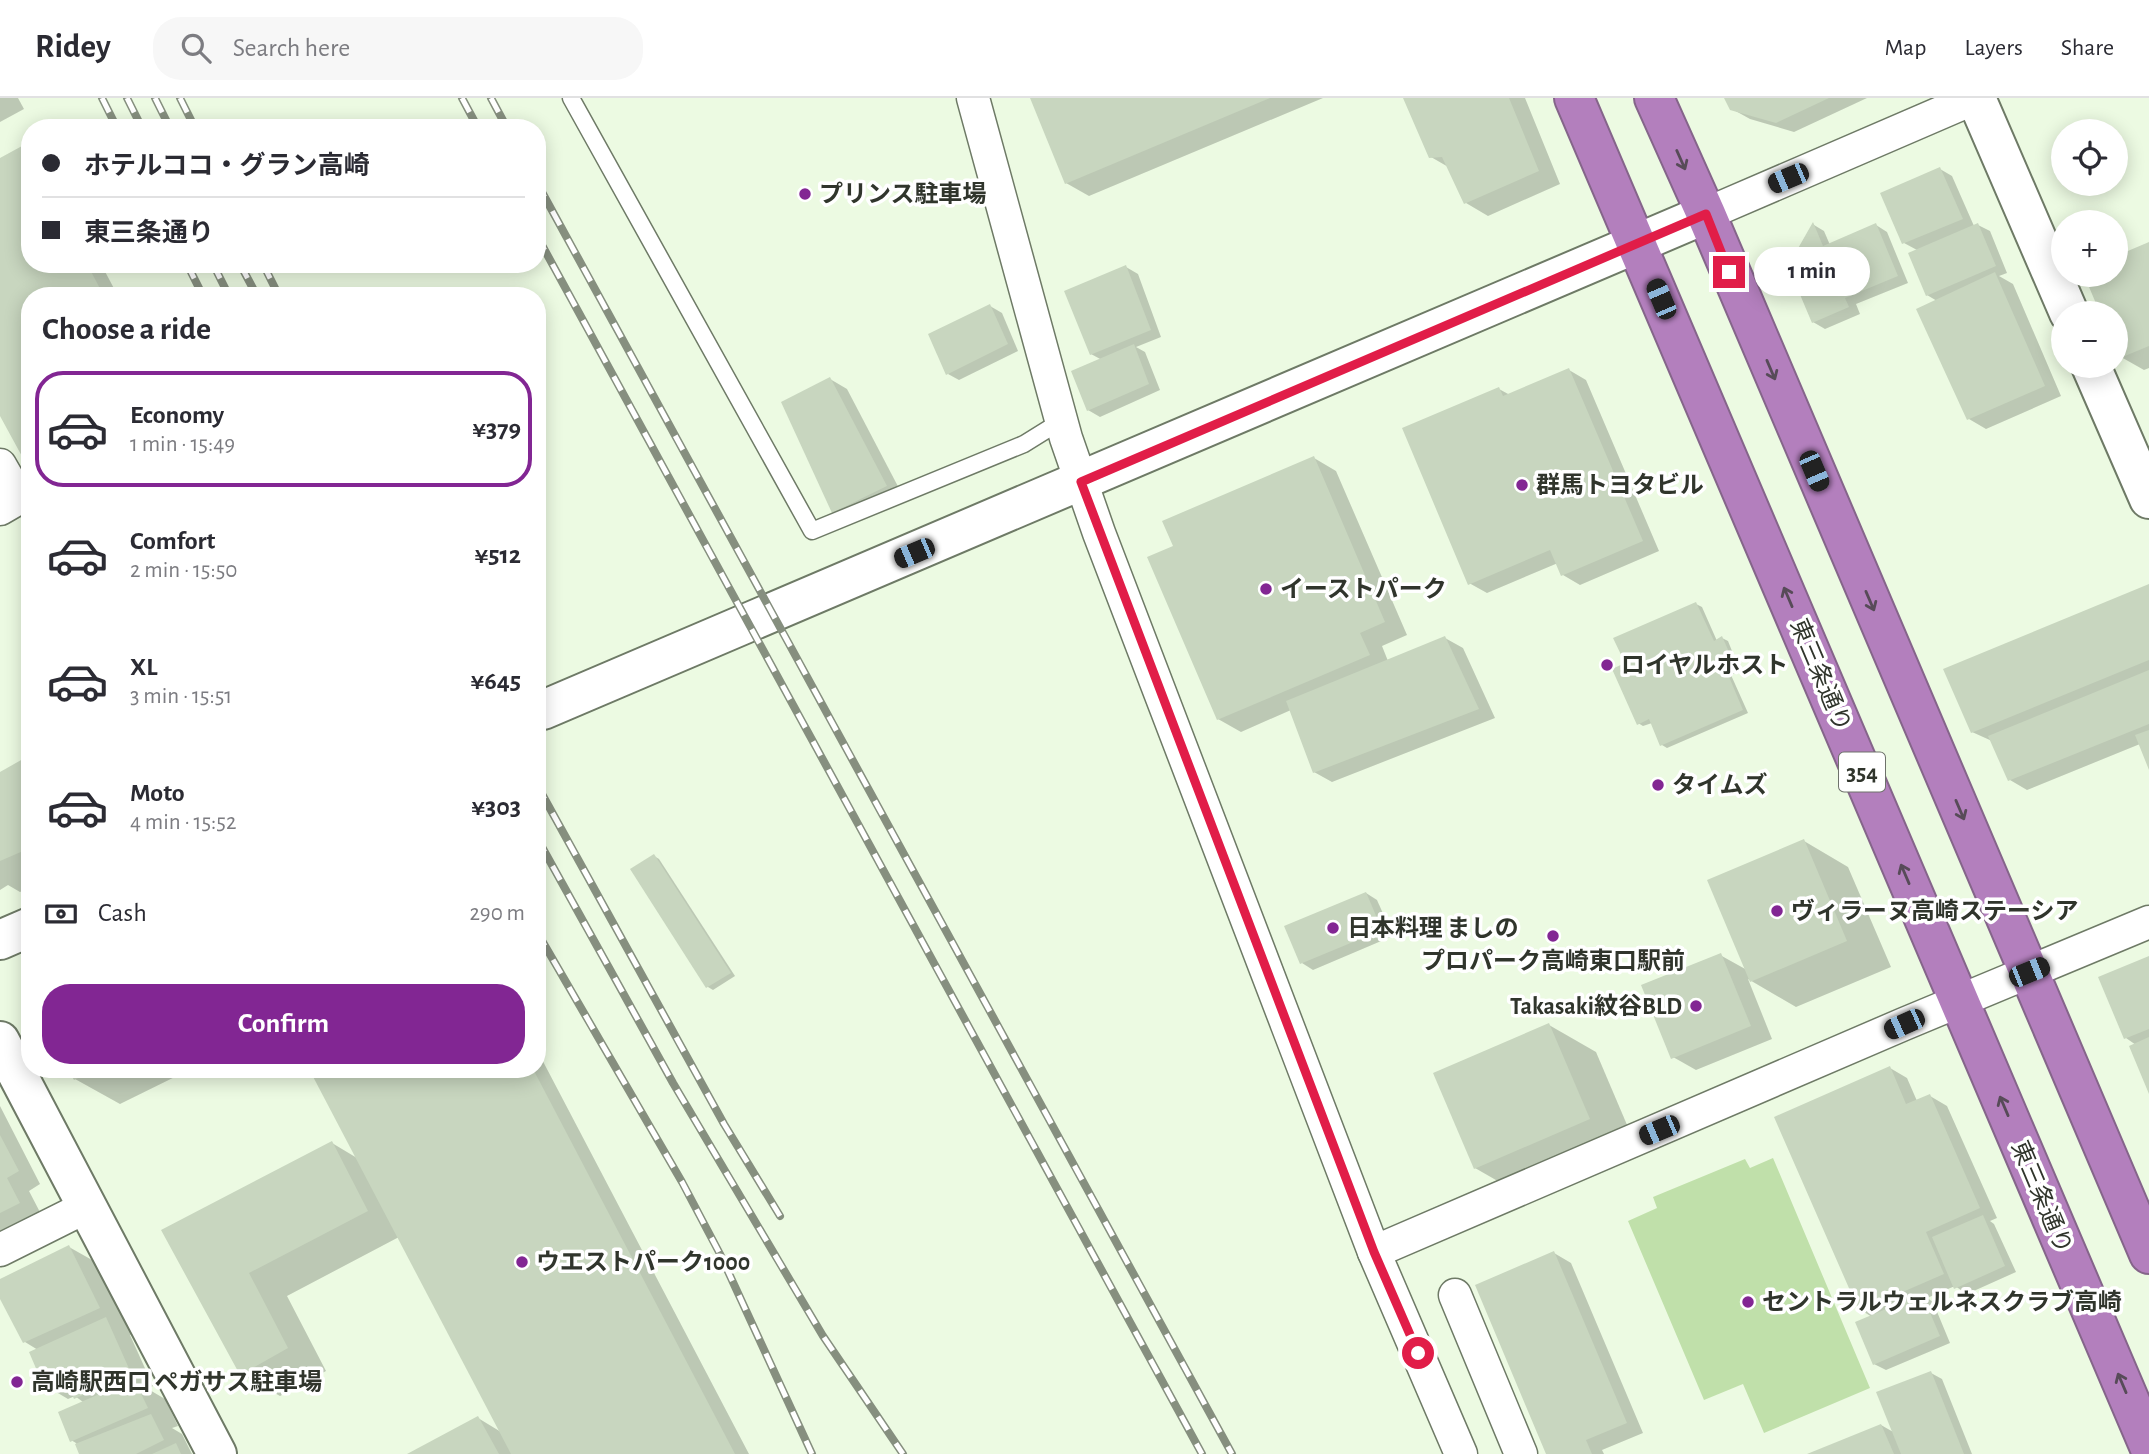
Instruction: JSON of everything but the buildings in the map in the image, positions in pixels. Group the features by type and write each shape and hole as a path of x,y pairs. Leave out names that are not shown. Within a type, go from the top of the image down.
{"highway":[{"name":"東三条通り","path":"1574,98 2149,1446"},
{"path":"1654,98 1706,214 2149,1254"}],"street":[{"path":"973,98 1061,421 1081,482 1374,1252 1461,1454"},
{"path":"546,709 1976,98 2064,301"},
{"path":"2096,378 2149,499"},
{"path":"0,465 19,498 0,509"},
{"path":"1374,1252 2149,922"},
{"path":"0,940 21,931"},
{"path":"0,1041 217,1454"},
{"path":"0,1250 86,1207"},
{"path":"1455,1295 1521,1454"}],"lane":[{"path":"571,98 812,531 1024,444 1061,421"}],"green space":[{"name":"セントラルウェルネスクラブ高崎","path":"1773,1158 1870,1388 1764,1433 1743,1384 1704,1400 1628,1221 1657,1208 1653,1197 1745,1159 1750,1168"}],"railway":[{"path":"102,98 112,119"},
{"path":"127,98 138,119"},
{"path":"155,98 166,119"},
{"path":"180,98 190,119"},
{"path":"462,98 473,119"},
{"path":"491,98 502,119"},
{"path":"546,199 1232,1454"},
{"path":"546,252 1202,1454"},
{"path":"192,273 198,287"},
{"path":"218,273 224,287"},
{"path":"245,273 252,287"},
{"path":"268,273 274,287"},
{"path":"546,801 724,1124 780,1216"},
{"path":"546,854 673,1083 823,1336 903,1454"},
{"path":"546,948 682,1182 720,1254 812,1454"}],"place":[{"name":"プリンス駐車場","path":"805,194"},
{"name":"群馬トヨタビル","path":"1522,485"},
{"name":"イーストパーク","path":"1266,589"},
{"name":"ロイヤルホスト","path":"1607,665"},
{"name":"タイムズ","path":"1658,785"},
{"name":"ヴィラーヌ高崎ステーシア","path":"1777,911"},
{"name":"日本料理 ましの","path":"1333,928"},
{"name":"プロパーク高崎東口駅前","path":"1553,936"},
{"name":"Takasaki紋谷BLD","path":"1696,1006"},
{"name":"ウエストパーク1000","path":"522,1262"},
{"name":"セントラルウェルネスクラブ高崎","path":"1748,1302"},
{"name":"高崎駅西口 ペガサス駐車場","path":"17,1382"}],"route":[{"path":"1418,1353 1374,1252 1081,482 1706,214 1729,272"}]}
